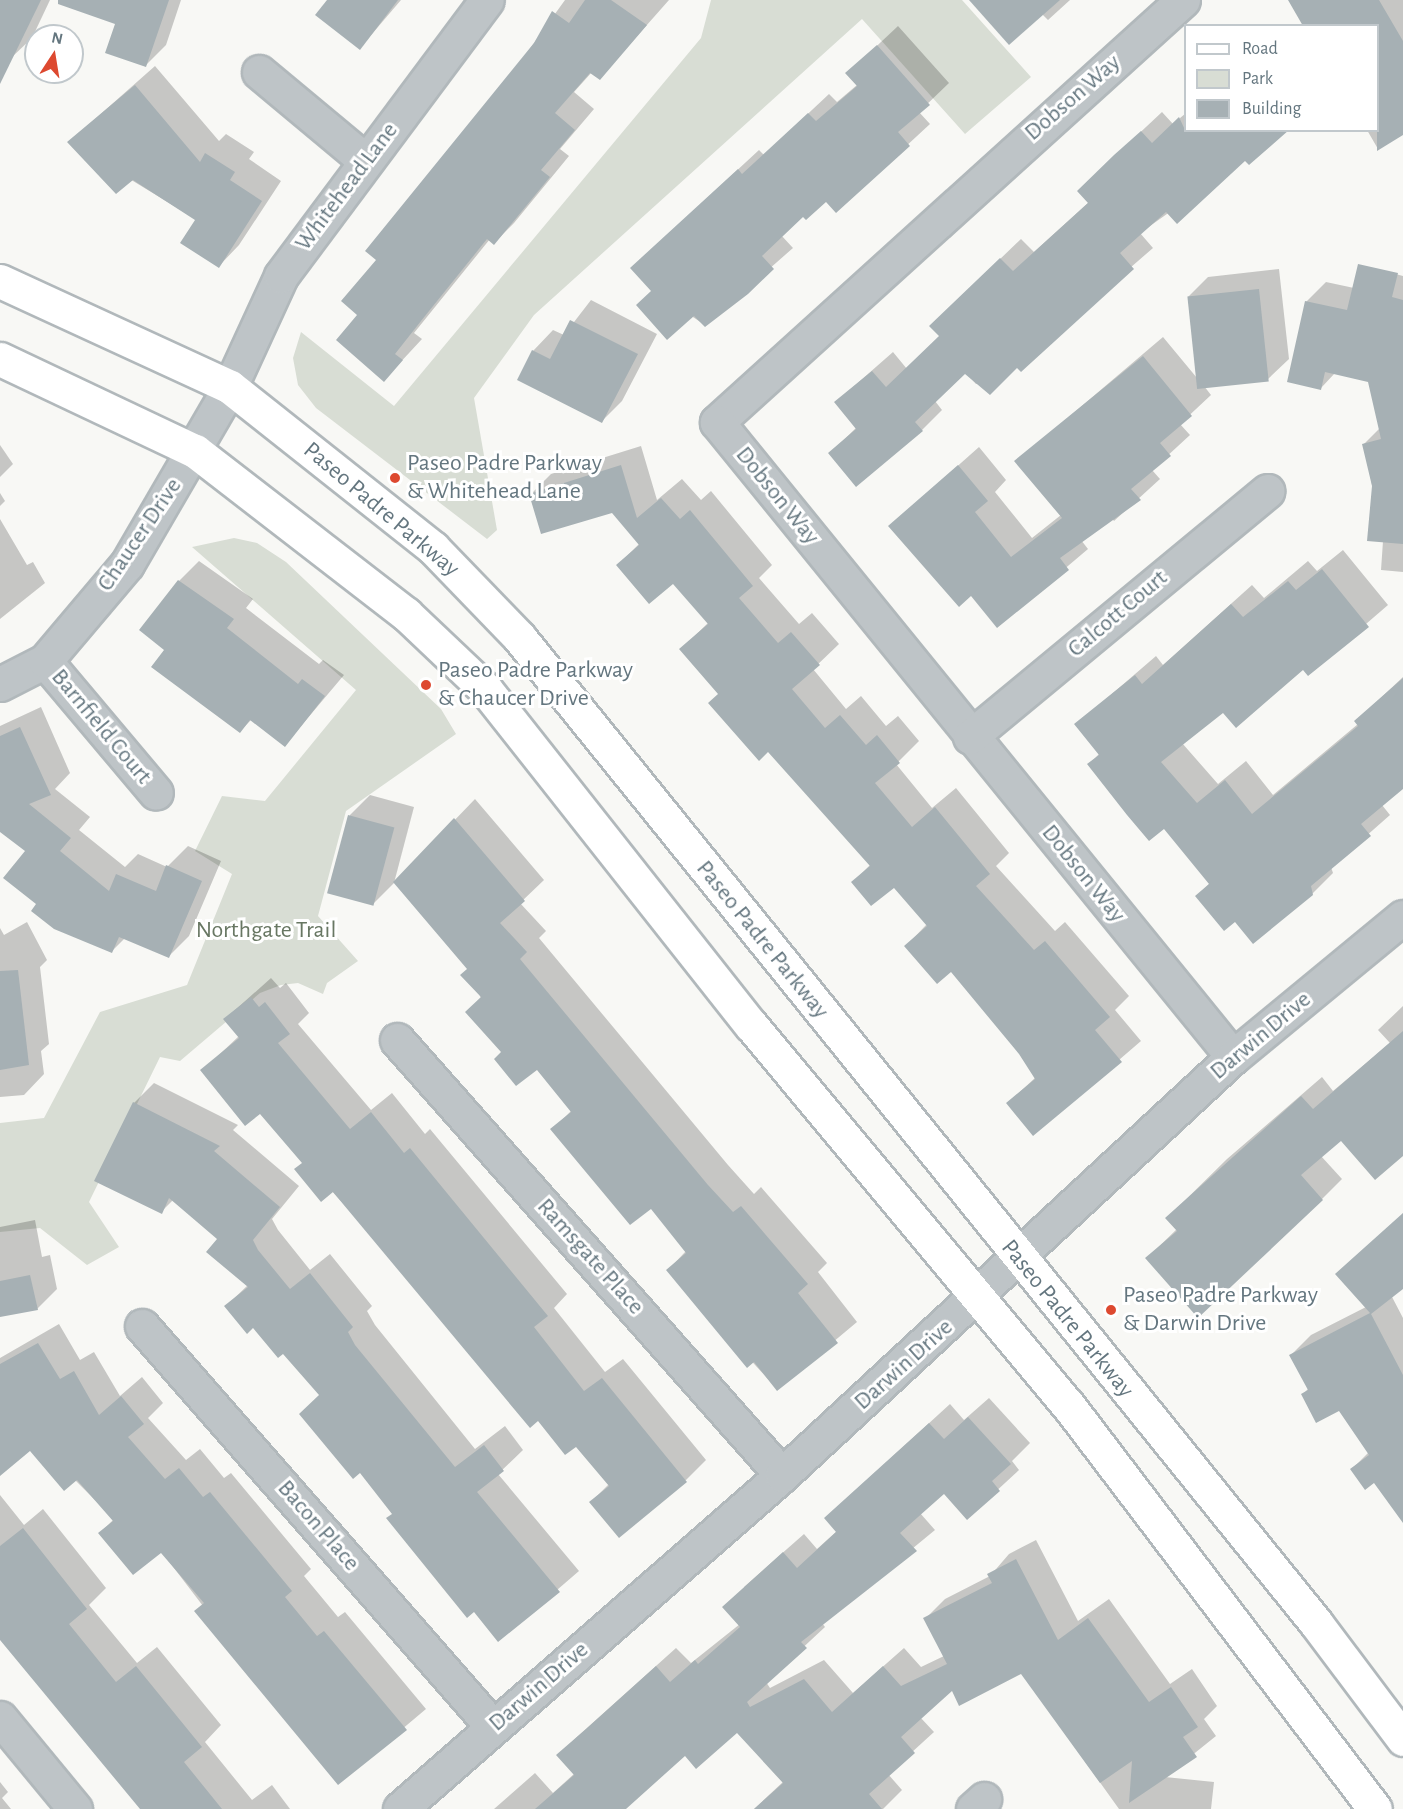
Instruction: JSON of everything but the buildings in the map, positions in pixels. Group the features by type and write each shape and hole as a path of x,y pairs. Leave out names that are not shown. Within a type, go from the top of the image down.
{"main road":[{"name":"Paseo Padre Parkway","path":"0,281 230,387 433,548 519,637 1016,1257 1316,1623 1403,1739"},
{"path":"0,359 195,451 406,614 486,690 752,1025 978,1298 1255,1645 1376,1809"}],"street":[{"name":"Whitehead Lane","path":"230,387 281,276 487,0"},
{"name":"Dobson Way","path":"1183,0 717,422 1233,1058"},
{"path":"259,72 366,161"},
{"name":"Chaucer Drive","path":"0,684 45,661 127,564 195,451 230,387"},
{"name":"Calcott Court","path":"970,736 1267,491"},
{"name":"Barnfield Court","path":"45,661 156,793"},
{"name":"Darwin Drive","path":"400,1809 782,1475 978,1298 1016,1257 1233,1058 1403,917"},
{"name":"Ramsgate Place","path":"397,1040 782,1475"},
{"name":"Bacon Place","path":"142,1326 493,1727"},
{"path":"0,1718 75,1809"}],"green space":[{"path":"711,0 962,0 1031,77 965,134 862,19 534,315 474,398 497,530 487,539 316,408 298,385 293,358 301,332 394,406 701,38"},
{"name":"Northgate Trail","path":"234,538 257,543 286,562 441,709 456,734 346,811 318,916 358,961 327,983 323,994 298,983 281,985 260,993 180,1061 160,1057 89,1202 119,1247 87,1265 40,1228 0,1232 0,1123 44,1118 100,1012 187,985 232,874 195,851 222,796 265,801 356,690 192,547"}],"place":[{"name":"Paseo Padre Parkway & Whitehead Lane","path":"395,478"},
{"name":"Paseo Padre Parkway & Chaucer Drive","path":"426,685"},
{"name":"Paseo Padre Parkway & Darwin Drive","path":"1111,1310"}]}
